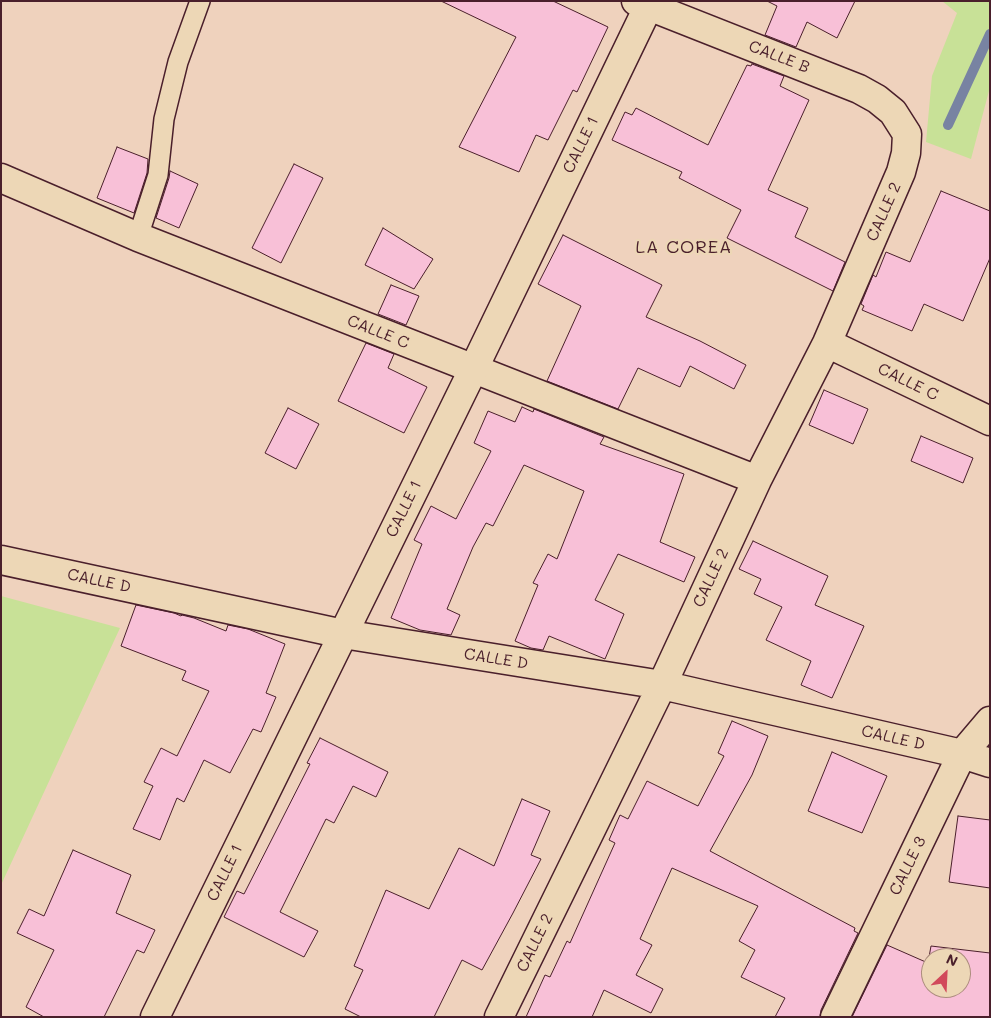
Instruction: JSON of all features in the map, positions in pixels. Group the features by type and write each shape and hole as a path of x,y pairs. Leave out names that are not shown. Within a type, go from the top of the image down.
{"street":[{"name":"CALLE B","path":"645,3 859,89 877,99 893,112 906,134"},
{"name":"CALLE 1","path":"155,1017 473,370 645,3"},
{"name":"CALLE 2","path":"499,1017 662,685 757,480 827,342 901,172 906,153 906,134"},
{"name":"CALLE C","path":"1,178 138,237 757,480"},
{"name":"CALLE C","path":"827,342 990,421"},
{"name":"CALLE D","path":"1,560 342,634 662,685 962,754 990,763"},
{"name":"CALLE 3","path":"835,1017 962,754 990,721"}],"lane":[{"path":"138,237 158,175 164,119 178,62 200,1"}],"green space":[{"path":"942,1 990,1 990,87 971,159 926,142 932,76 957,13"},
{"path":"1,596 120,628 1,885"}],"building":[{"path":"441,1 553,1 608,27 577,92 573,90 548,140 536,135 519,172 459,147 516,37"},
{"path":"767,1 855,1 837,38 807,22 796,47 765,35 777,6"},
{"path":"752,64 784,76 780,86 809,100 768,190 808,208 795,237 845,262 833,291 727,238 741,210 679,178 682,172 612,140 625,112 632,115 636,108 708,145 747,65 751,66"},
{"path":"117,147 148,159 147,173 134,213 97,198"},
{"path":"294,164 323,178 281,263 252,248"},
{"path":"170,171 198,184 179,228 156,218"},
{"path":"941,191 990,211 990,258 963,321 924,304 912,331 862,310 864,306 861,304 873,275 876,277 886,252 910,262"},
{"path":"383,228 433,259 414,289 365,265"},
{"path":"563,235 662,285 646,317 700,341 746,365 734,389 690,366 680,387 638,368 618,409 547,381 581,306 538,284"},
{"path":"391,285 419,296 406,325 378,314"},
{"path":"366,343 394,354 388,368 427,387 404,433 338,401"},
{"path":"824,390 868,409 853,444 809,425"},
{"path":"522,407 533,412 534,409 604,437 600,444 684,474 660,542 695,557 684,582 618,554 595,600 624,614 605,659 549,636 543,650 531,648 515,641 538,585 533,583 548,554 557,559 584,491 524,465 493,526 486,523 473,547 447,609 460,615 451,635 420,630 391,618 422,544 414,540 431,506 456,519 491,451 474,443 488,411 515,422"},
{"path":"288,408 319,424 296,469 265,453"},
{"path":"921,436 973,458 963,483 911,461"},
{"path":"753,541 828,576 815,605 864,626 832,698 801,685 811,661 766,640 782,607 754,594 761,579 739,569"},
{"path":"136,605 194,618 226,631 228,625 248,629 285,644 266,693 276,697 261,732 253,729 230,773 204,760 184,802 177,798 160,840 133,829 153,786 144,782 161,748 177,756 209,691 182,680 186,671 121,646"},
{"path":"732,721 768,736 752,775 710,851 855,928 854,931 858,933 821,1010 820,1017 775,1017 785,998 741,977 755,950 739,941 758,906 672,868 640,939 652,945 636,975 663,989 651,1013 604,990 592,1017 526,1017 545,975 550,977 567,941 570,943 615,843 609,840 620,815 628,819 647,781 698,806 724,756 718,753"},
{"path":"320,738 388,772 376,797 353,786 334,823 326,819 280,912 318,931 304,957 224,917 237,891 244,894 310,764 307,763"},
{"path":"832,752 887,776 862,833 808,811"},
{"path":"522,799 550,811 531,855 541,859 482,970 462,960 434,1017 361,1017 345,1009 363,970 354,966 386,890 429,909 459,848 494,866"},
{"path":"958,816 990,820 990,888 949,882"},
{"path":"73,850 131,875 116,913 155,930 144,953 137,950 104,1017 44,1017 26,1007 54,950 17,933 29,909 44,916"},
{"path":"887,945 921,960 921,998 971,998 971,951 990,953 990,1017 852,1017"},
{"path":"931,946 948,948 931,948"}],"waterway":[{"path":"948,125 990,34"}],"district":[{"name":"LA COREA","path":"684,247"}]}
